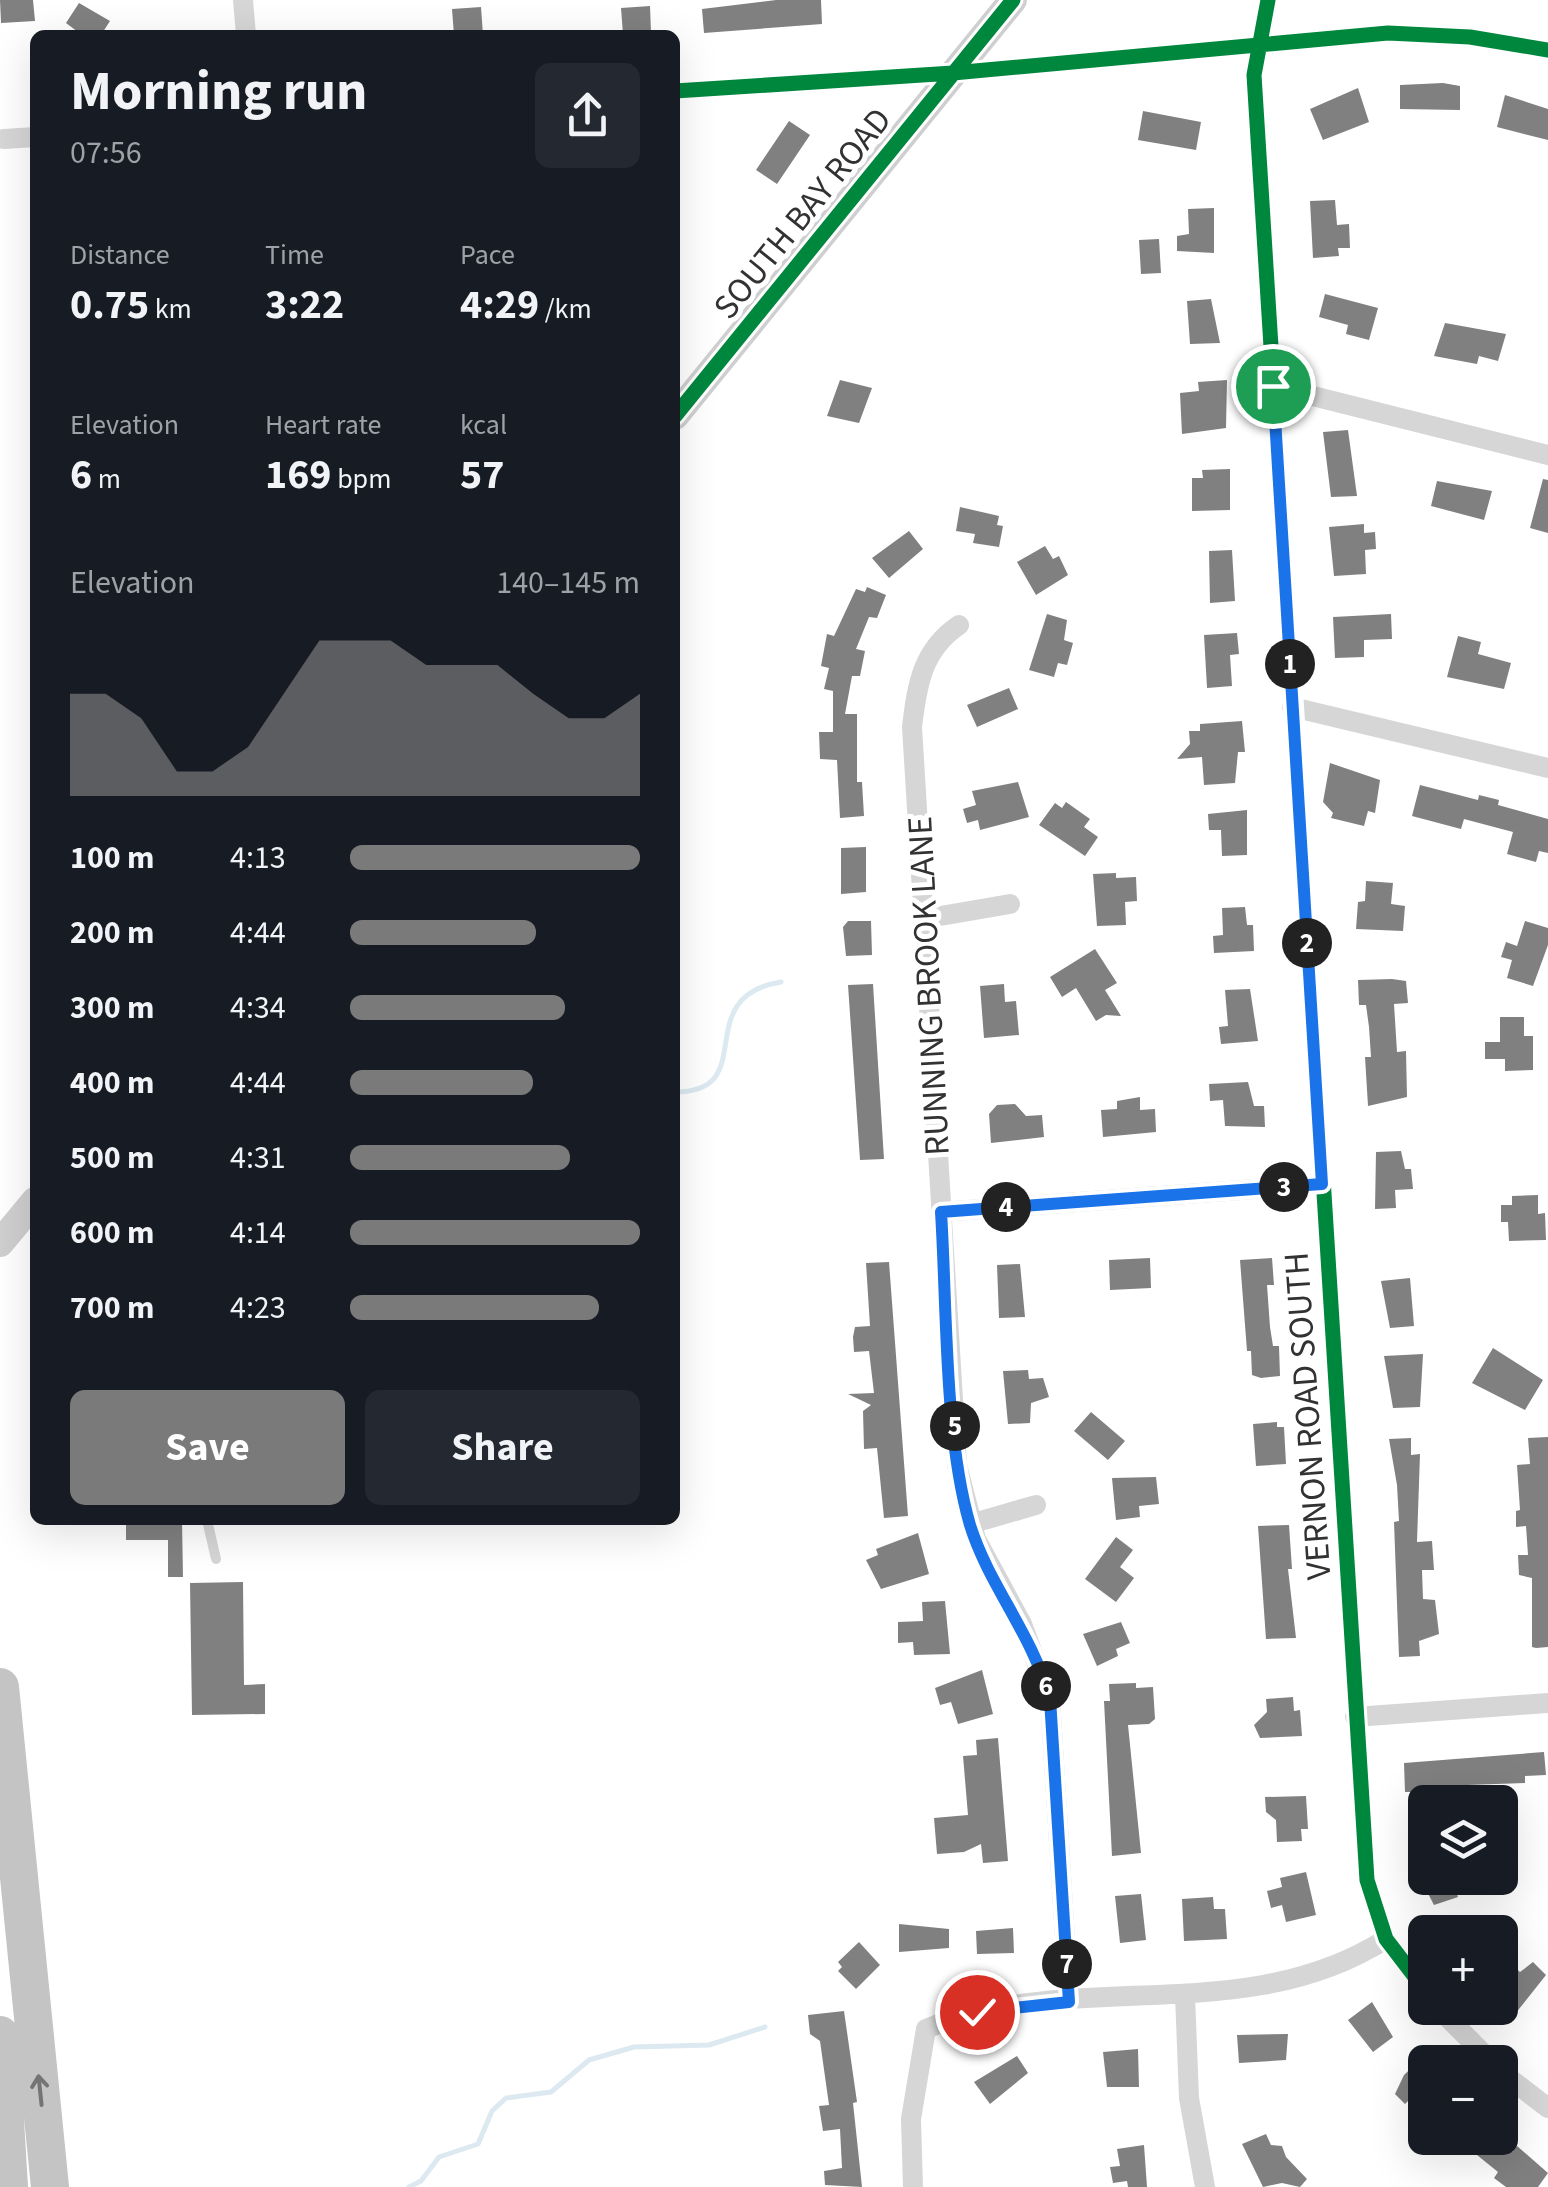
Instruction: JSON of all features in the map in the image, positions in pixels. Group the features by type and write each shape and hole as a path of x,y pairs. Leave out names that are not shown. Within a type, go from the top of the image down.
{"highway":[{"path":"0,1687 50,2187"},
{"path":"0,2034 9,2187"}],"street":[{"path":"243,0 246,30"},
{"name":"SOUTH BAY ROAD","path":"680,410 1012,0"},
{"name":"VERNON ROAD SOUTH","path":"1268,0 1254,76 1355,1717 1368,1880 1386,1938 1408,1967"},
{"path":"680,90 953,73 1388,33 1470,37 1548,50"},
{"path":"4,139 30,137"},
{"path":"1273,386 1548,454"},
{"name":"RUNNING BROOK LANE","path":"959,624 928,654 916,687 912,727 957,1465 970,1524 1034,1650 1050,1699 1069,2002"},
{"path":"1292,706 1548,768"},
{"path":"923,919 1010,904"},
{"path":"941,1212 1322,1184"},
{"path":"0,1243 30,1207"},
{"path":"970,1524 1036,1505"},
{"path":"1355,1717 1548,1703"},
{"path":"913,2187 910,2119 926,2030 977,2012 1268,1987 1316,1975 1386,1938"},
{"path":"1185,1995 1189,2098 1205,2187"},
{"path":"1455,2025 1475,2045"},
{"path":"1518,2083 1546,2102"}],"lane":[{"path":"208,1525 216,1559"}],"building":[{"path":"0,0 33,0 35,21 1,23"},
{"path":"776,0 821,0 822,24 704,33 702,9"},
{"path":"79,3 110,21 104,30 75,30 66,23"},
{"path":"650,6 651,30 623,30 621,8"},
{"path":"481,7 483,30 454,30 452,9"},
{"path":"1400,85 1460,86 1460,110 1400,109"},
{"path":"1358,88 1369,122 1323,140 1310,109"},
{"path":"1505,95 1548,109 1548,140 1497,127"},
{"path":"1143,111 1201,122 1196,150 1138,140"},
{"path":"789,121 810,135 777,184 756,170"},
{"path":"1335,200 1337,225 1349,224 1350,248 1338,248 1339,256 1313,258 1310,201"},
{"path":"1214,208 1214,253 1177,251 1177,236 1189,234 1188,209"},
{"path":"1159,239 1161,273 1141,274 1139,240"},
{"path":"1325,294 1378,308 1369,340 1346,334 1348,325 1319,317"},
{"path":"1211,299 1220,343 1190,344 1187,301"},
{"path":"1445,323 1506,334 1498,361 1479,356 1477,364 1434,356"},
{"path":"840,380 872,388 859,423 827,416"},
{"path":"1227,380 1226,428 1182,434 1180,393 1199,391 1198,382"},
{"path":"1348,430 1357,496 1331,497 1323,432"},
{"path":"1230,469 1230,510 1192,511 1192,478 1203,478 1202,470"},
{"path":"1543,479 1548,480 1548,533 1530,528"},
{"path":"1437,481 1492,491 1484,520 1431,506"},
{"path":"960,507 999,516 997,525 1003,526 999,547 973,543 975,534 956,531"},
{"path":"1364,524 1364,533 1375,532 1376,549 1365,550 1366,574 1334,576 1329,527"},
{"path":"909,531 923,549 889,578 872,558"},
{"path":"1045,546 1053,559 1059,556 1068,575 1036,595 1017,562"},
{"path":"1232,550 1235,601 1210,603 1209,551"},
{"path":"867,587 886,595 877,618 869,617 856,649 865,651 860,676 852,676 845,714 857,714 857,782 862,782 864,816 840,818 837,760 820,759 819,732 833,732 833,691 824,689 829,668 821,666 827,634 834,636 856,589 865,592"},
{"path":"1047,614 1067,620 1064,640 1073,643 1067,665 1058,663 1054,677 1029,670"},
{"path":"1391,614 1392,639 1364,640 1364,657 1335,658 1333,617"},
{"path":"1237,633 1239,654 1230,655 1232,686 1207,688 1204,635"},
{"path":"1458,636 1481,642 1478,654 1511,663 1504,689 1447,677"},
{"path":"1009,688 1018,709 977,727 967,705"},
{"path":"1242,721 1245,752 1238,752 1235,783 1204,785 1202,757 1177,759 1190,744 1189,731 1200,731 1200,724"},
{"path":"1330,763 1380,780 1375,813 1368,811 1364,826 1331,818 1333,813 1323,802"},
{"path":"1018,782 1029,817 980,830 978,820 967,823 963,809 976,805 972,791"},
{"path":"1420,785 1478,800 1479,795 1499,800 1498,805 1548,819 1548,853 1539,851 1536,862 1507,854 1513,832 1464,819 1461,829 1412,816"},
{"path":"1066,802 1090,819 1084,827 1098,837 1085,856 1039,825 1055,803 1062,808"},
{"path":"1247,810 1247,855 1222,856 1221,830 1209,830 1208,814"},
{"path":"866,847 866,892 841,894 841,848"},
{"path":"1116,873 1116,878 1136,877 1137,901 1125,902 1126,925 1097,926 1093,874"},
{"path":"1366,881 1393,883 1391,904 1405,906 1403,931 1356,929 1358,902 1365,901"},
{"path":"1245,907 1247,925 1253,925 1254,951 1214,953 1213,936 1223,935 1222,908"},
{"path":"848,921 871,921 872,955 846,956 843,927"},
{"path":"1525,921 1548,928 1548,945 1533,986 1507,978 1512,960 1501,957 1506,942 1517,946"},
{"path":"1095,949 1117,983 1105,990 1121,1016 1106,1015 1096,1021 1076,988 1062,997 1050,977"},
{"path":"1358,980 1406,981 1408,1003 1394,1004 1397,1052 1406,1051 1407,1097 1368,1106 1365,1057 1371,1057 1369,1027 1366,1005 1359,1005"},
{"path":"873,984 884,1159 860,1160 848,985"},
{"path":"1004,984 1005,1002 1016,1001 1019,1035 984,1038 980,986"},
{"path":"1250,989 1258,1041 1221,1044 1219,1027 1228,1026 1225,990"},
{"path":"1500,1017 1524,1017 1524,1036 1533,1036 1533,1070 1505,1071 1505,1059 1485,1059 1485,1042 1500,1042"},
{"path":"1248,1082 1254,1106 1264,1106 1265,1127 1225,1126 1223,1100 1210,1101 1209,1084"},
{"path":"1140,1097 1140,1110 1155,1109 1156,1132 1103,1137 1101,1110 1117,1109 1117,1101"},
{"path":"1015,1104 1026,1116 1042,1115 1044,1137 991,1143 989,1114 997,1105"},
{"path":"1401,1151 1405,1169 1411,1169 1413,1189 1395,1190 1396,1208 1375,1209 1376,1152"},
{"path":"1538,1195 1538,1214 1545,1213 1546,1240 1509,1241 1508,1222 1501,1222 1501,1205 1512,1205 1512,1196"},
{"path":"1150,1258 1151,1288 1110,1290 1109,1260"},
{"path":"1272,1258 1274,1285 1267,1285 1273,1346 1279,1346 1280,1376 1261,1378 1252,1375 1251,1351 1247,1351 1240,1260"},
{"path":"889,1262 908,1516 884,1518 877,1448 864,1449 863,1411 871,1405 848,1394 874,1393 869,1351 854,1352 853,1337 855,1327 870,1326 866,1263"},
{"path":"1020,1264 1025,1317 999,1318 997,1265"},
{"path":"1410,1278 1414,1326 1390,1328 1381,1281"},
{"path":"1493,1348 1543,1380 1525,1410 1472,1383"},
{"path":"1423,1354 1420,1407 1393,1408 1384,1356"},
{"path":"1028,1370 1029,1379 1043,1378 1049,1397 1031,1403 1030,1423 1008,1424 1003,1371"},
{"path":"1091,1412 1125,1441 1108,1460 1074,1431"},
{"path":"1277,1422 1277,1427 1284,1427 1286,1464 1256,1466 1253,1424"},
{"path":"1548,1437 1548,1647 1536,1648 1532,1647 1532,1578 1519,1575 1518,1555 1528,1555 1526,1526 1516,1527 1516,1511 1520,1510 1517,1465 1530,1464 1528,1438"},
{"path":"1411,1438 1411,1455 1420,1454 1417,1542 1432,1541 1434,1570 1422,1570 1423,1599 1435,1600 1439,1634 1419,1641 1420,1656 1399,1657 1394,1522 1399,1521 1389,1439"},
{"path":"1156,1477 1159,1504 1139,1506 1140,1517 1116,1520 1112,1478"},
{"path":"126,1525 182,1525 183,1577 168,1577 168,1540 126,1540"},
{"path":"1289,1525 1292,1569 1288,1569 1296,1638 1266,1639 1258,1526"},
{"path":"918,1533 929,1574 881,1589 866,1560 878,1555 876,1549"},
{"path":"1116,1537 1133,1550 1120,1567 1134,1578 1116,1602 1085,1579"},
{"path":"243,1582 244,1685 265,1684 265,1714 192,1715 190,1583"},
{"path":"945,1601 950,1654 914,1655 913,1642 898,1643 898,1622 923,1621 922,1602"},
{"path":"1121,1622 1130,1643 1116,1649 1118,1656 1097,1666 1083,1634"},
{"path":"982,1670 993,1714 958,1724 951,1702 940,1705 935,1688"},
{"path":"1136,1683 1136,1688 1153,1687 1155,1719 1149,1724 1128,1725 1141,1853 1112,1856 1104,1701 1110,1701 1109,1684"},
{"path":"1293,1697 1294,1711 1300,1710 1302,1736 1260,1738 1254,1725 1267,1712 1266,1699"},
{"path":"998,1738 1008,1861 983,1863 981,1844 964,1852 937,1854 934,1818 968,1815 963,1756 977,1755 976,1740"},
{"path":"1544,1752 1546,1775 1525,1776 1525,1783 1408,1785 1405,1792 1404,1763"},
{"path":"1306,1796 1308,1829 1301,1829 1302,1841 1277,1842 1276,1820 1266,1812 1265,1797"},
{"path":"1306,1872 1316,1915 1286,1922 1282,1905 1271,1908 1267,1891 1282,1887 1280,1878"},
{"path":"1141,1894 1146,1940 1120,1943 1115,1896"},
{"path":"1429,1895 1457,1895 1458,1897 1434,1905"},
{"path":"1213,1897 1214,1909 1225,1909 1227,1939 1184,1941 1182,1899"},
{"path":"899,1924 949,1929 949,1948 899,1952"},
{"path":"1013,1928 1014,1953 977,1954 976,1931"},
{"path":"859,1942 880,1965 856,1989 838,1971 842,1967 838,1962"},
{"path":"1533,1962 1546,1975 1518,2010 1518,1970"},
{"path":"1372,2002 1393,2037 1373,2052 1348,2020"},
{"path":"844,2011 857,2102 853,2103 862,2187 825,2185 824,2171 842,2168 840,2129 823,2131 819,2106 829,2105 820,2041 810,2034 808,2015"},
{"path":"1288,2034 1286,2060 1239,2063 1237,2035"},
{"path":"1138,2049 1139,2087 1107,2087 1103,2052"},
{"path":"1017,2056 1028,2073 990,2104 974,2082"},
{"path":"1408,2071 1405,2104 1395,2094"},
{"path":"1266,2134 1271,2145 1282,2146 1286,2157 1307,2179 1300,2187 1282,2183 1263,2187 1242,2144"},
{"path":"1144,2145 1147,2187 1128,2187 1127,2181 1113,2183 1110,2167 1120,2166 1117,2149"},
{"path":"1518,2147 1548,2173 1538,2187 1506,2187 1494,2178 1498,2172 1477,2155 1518,2155"}],"waterway":[{"path":"680,1091 701,1088 715,1077 737,1006 753,991 781,982"},
{"path":"409,2187 421,2181 439,2157 478,2144 492,2111 506,2098 551,2092 589,2060 634,2047 709,2045 765,2027"}],"cycle path":[{"path":"680,410 1013,0"},
{"path":"1268,0 1254,75 1367,1880 1386,1939 1408,1968"},
{"path":"680,91 953,73 1388,33 1470,37 1548,50"}],"route":[{"path":"977,2012 1069,2002 1050,1699 1022,1624 970,1524 957,1465 941,1212 1322,1184 1273,386"}]}
